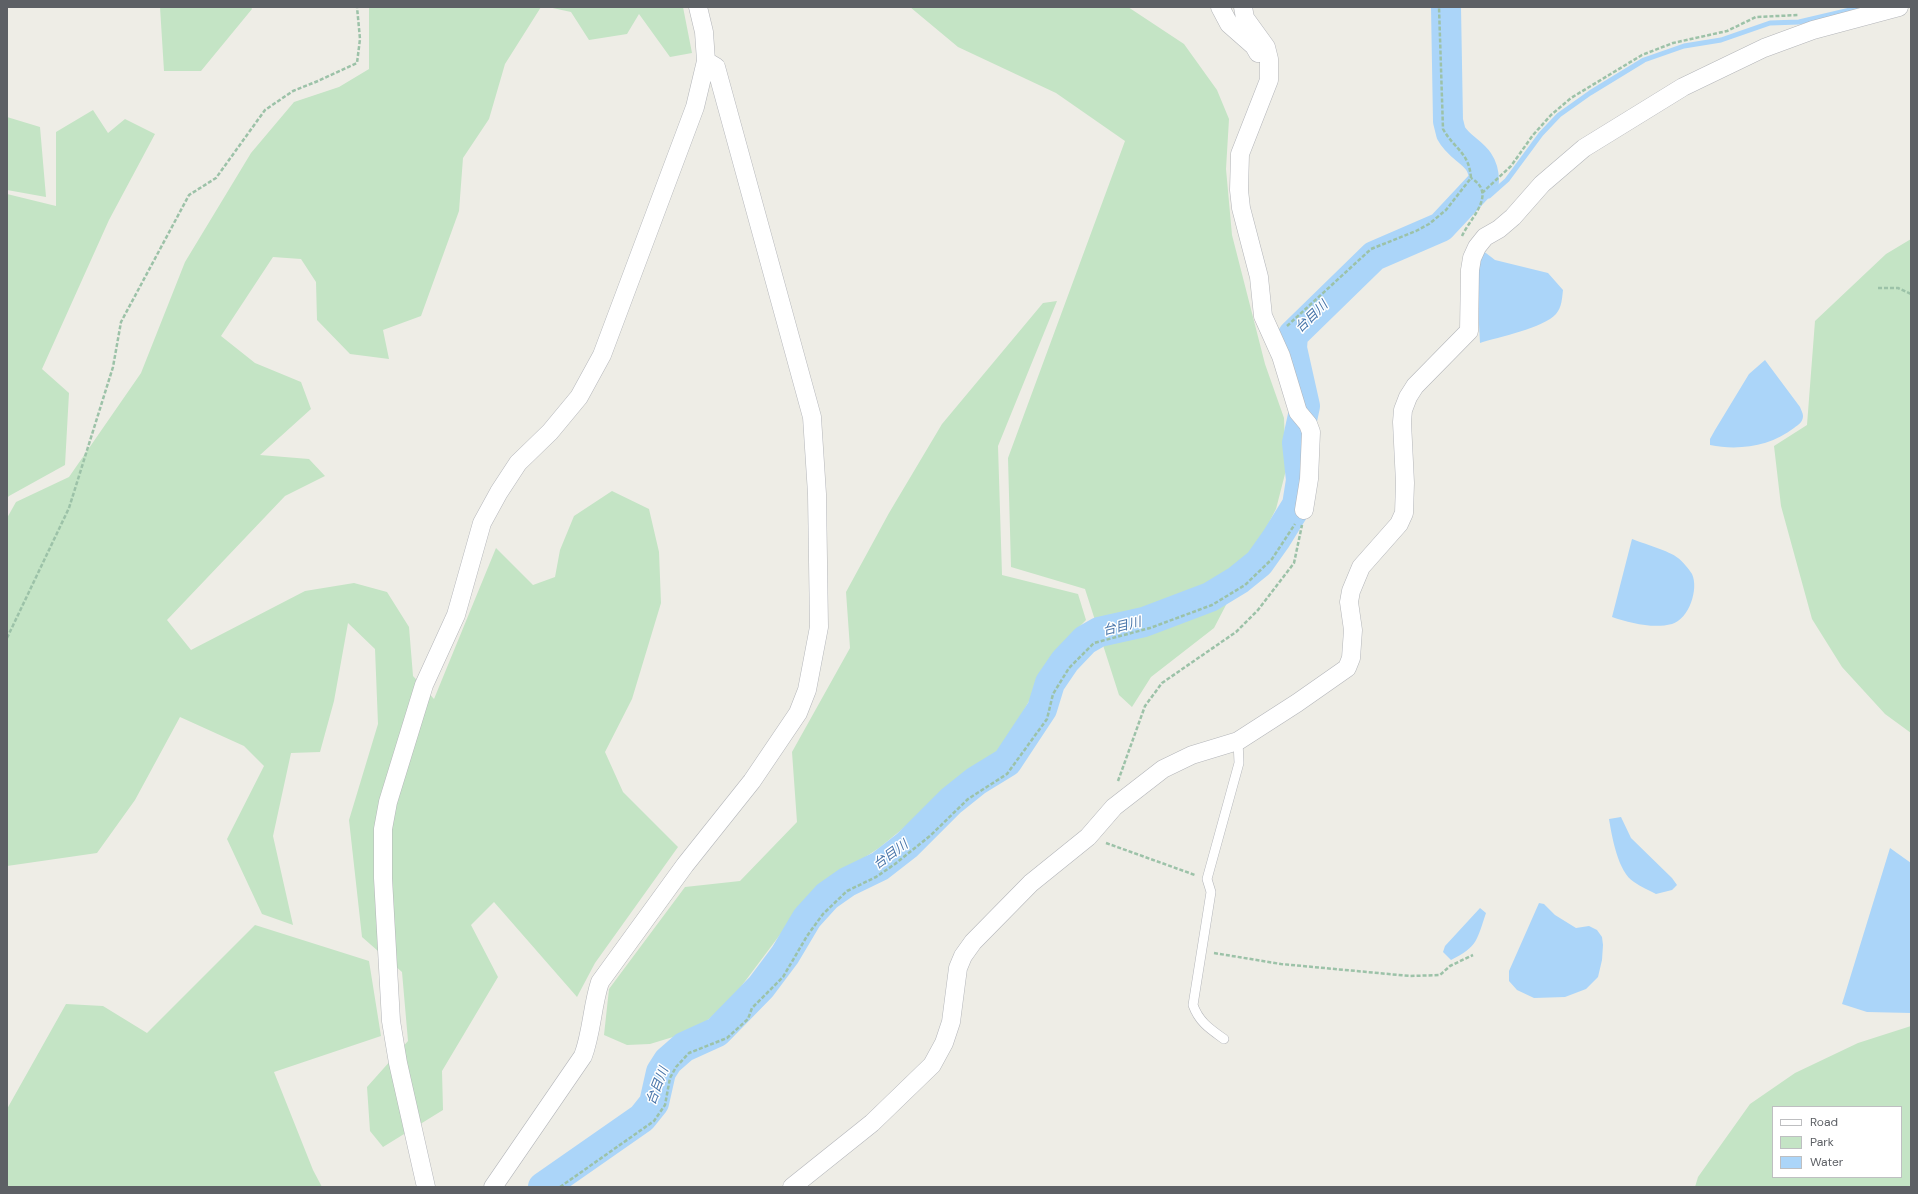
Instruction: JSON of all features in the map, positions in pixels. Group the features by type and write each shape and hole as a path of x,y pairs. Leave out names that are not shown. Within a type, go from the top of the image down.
{"street":[{"path":"426,1187 398,1063 391,1021 383,878 383,829 388,802 424,685 456,615 482,523 499,492 518,463 550,432 579,397 594,373 607,341 695,107 706,61 704,32 698,7"},
{"path":"1220,7 1229,24 1254,46 1261,59 1262,102"},
{"path":"1243,7 1245,18 1266,47 1269,59 1269,80 1262,102 1240,154 1239,190 1241,208 1259,277 1263,316 1281,356 1303,418 1311,432 1309,479 1304,510"},
{"path":"792,1187 872,1123 932,1066 944,1043 951,1022 958,968 963,956 973,942 1031,883 1088,837 1114,807 1163,769 1192,755 1238,741 1297,703 1347,668 1352,651 1353,630 1349,602 1352,586 1361,567 1399,524 1404,513 1405,483 1402,422 1403,410 1408,397 1415,386 1468,331 1472,258 1477,247 1485,237 1499,229 1542,184 1584,148 1683,86 1764,48 1813,30 1899,7"},
{"path":"493,1187 583,1056 588,1043 596,993 600,982 686,865 752,781 798,713 807,690 810,676 819,627 817,494 812,417 716,67 706,61"}],"lane":[{"path":"1224,1039 1203,1024 1197,1016 1193,1005 1211,892 1207,879 1239,763 1238,741"}],"path":[{"path":"7,638 69,508 113,367 121,322 189,195 216,178 265,110 293,91 357,63 360,39 357,7"},
{"path":"1439,7 1442,129 1468,160 1471,178 1477,182 1482,194 1511,166 1533,135 1551,115 1571,98 1642,55 1673,43 1727,31 1756,17 1802,15"},
{"path":"1274,340 1292,320 1322,295 1371,249 1416,231 1429,224 1446,210 1471,178"},
{"path":"1878,288 1898,288 1911,294"},
{"path":"1114,807 1115,788 1146,706 1162,684 1236,632 1258,610 1294,562 1304,510"},
{"path":"560,1187 654,1121 665,1105 670,1078 676,1067 689,1053 727,1038 748,1019 752,1008 783,977 807,936 823,914 847,891 876,877 895,864 931,835 968,799 1007,774 1047,719 1054,694 1070,668 1094,642 1150,628 1212,605 1245,585 1272,559 1304,510"},
{"path":"1088,837 1131,850 1207,879"},
{"path":"1201,951 1281,964 1410,976 1440,975 1450,966 1473,955"}],"green space":[{"path":"160,7 251,7 252,9 201,71 164,71"},
{"path":"369,7 541,7 505,64 489,119 463,158 459,211 421,316 383,330 389,359 350,354 317,320 316,282 301,259 273,257 221,336 255,363 301,382 311,409 260,455 309,459 325,476 285,496 167,620 191,650 305,591 354,583 387,592 409,627 413,676 434,699 496,548 533,585 555,577 560,550 574,516 612,491 649,509 659,552 661,603 632,699 605,752 623,792 678,847 595,963 577,997 494,902 471,925 498,977 442,1071 443,1110 383,1147 370,1131 367,1087 408,1041 402,972 362,937 349,820 378,724 375,649 348,623 334,701 320,752 291,753 273,836 293,925 262,914 227,839 264,766 244,746 180,717 135,800 97,853 7,866 7,518 16,502 69,477 141,373 185,262 251,153 294,102 339,87 369,69"},
{"path":"548,7 683,7 692,53 670,57 639,14 627,34 589,40 571,12"},
{"path":"910,7 1128,7 1184,44 1217,90 1229,119 1226,169 1232,235 1265,364 1284,418 1286,470 1276,509 1214,628 1151,677 1132,707 1119,695 1085,589 1011,567 1008,458 1125,141 1056,93 958,47"},
{"path":"93,110 108,133 125,119 155,134 109,220 42,369 69,393 65,465 7,498 7,194 56,206 56,132"},
{"path":"7,117 40,127 46,197 7,190"},
{"path":"1911,239 1911,733 1885,714 1842,667 1812,619 1781,506 1774,446 1807,425 1815,321 1886,254"},
{"path":"1057,301 998,446 1002,575 1078,594 1086,620 1053,654 1037,687 1003,747 879,848 812,892 731,1000 696,1030 650,1044 627,1045 604,1035 609,989 685,887 740,881 797,822 792,752 850,648 846,592 889,513 942,424 1043,303"},
{"path":"255,925 369,961 381,1036 274,1072 313,1170 322,1187 7,1187 7,1109 66,1004 103,1006 147,1033"},
{"path":"1911,1026 1911,1187 1695,1187 1698,1177 1750,1104 1795,1073 1858,1043"}],"water":[{"path":"1482,250 1495,260 1548,273 1563,290 1561,305 1556,314 1542,324 1520,332 1480,343 1476,268"},
{"path":"1765,360 1800,407 1803,415 1801,422 1785,434 1754,446 1721,447 1710,445 1710,439 1749,374"},
{"path":"1632,539 1674,555 1680,559 1692,574 1694,587 1691,603 1688,610 1678,621 1672,624 1649,626 1612,617"},
{"path":"1621,817 1631,838 1672,878 1677,885 1672,890 1656,894 1628,877 1617,854 1609,819"},
{"path":"1890,848 1911,863 1911,1013 1867,1012 1842,1004"},
{"path":"1539,903 1544,904 1555,915 1576,928 1589,926 1597,930 1602,937 1602,960 1598,977 1586,989 1565,997 1534,998 1517,990 1509,981 1509,971"},
{"path":"1480,908 1486,913 1478,936 1467,951 1451,960 1443,952 1445,946"}],"waterway":[{"name":"台目川","path":"543,1187 642,1118 654,1103 661,1072 668,1061 684,1047 717,1032 761,987 785,955 807,918 827,896 847,882 880,866 907,845 951,801 976,781 1007,762 1042,709 1050,683 1065,661 1085,640 1099,632 1144,622 1210,597 1238,580 1259,563 1297,505 1301,480 1297,443 1305,406 1292,348 1293,335 1374,256 1441,227 1484,181 1480,164 1455,139 1451,133 1448,121 1446,7"},
{"path":"1470,195 1478,197 1489,196 1507,180 1541,134 1559,115 1590,93 1644,60 1684,46 1721,40 1770,23 1799,22 1863,7"}]}
